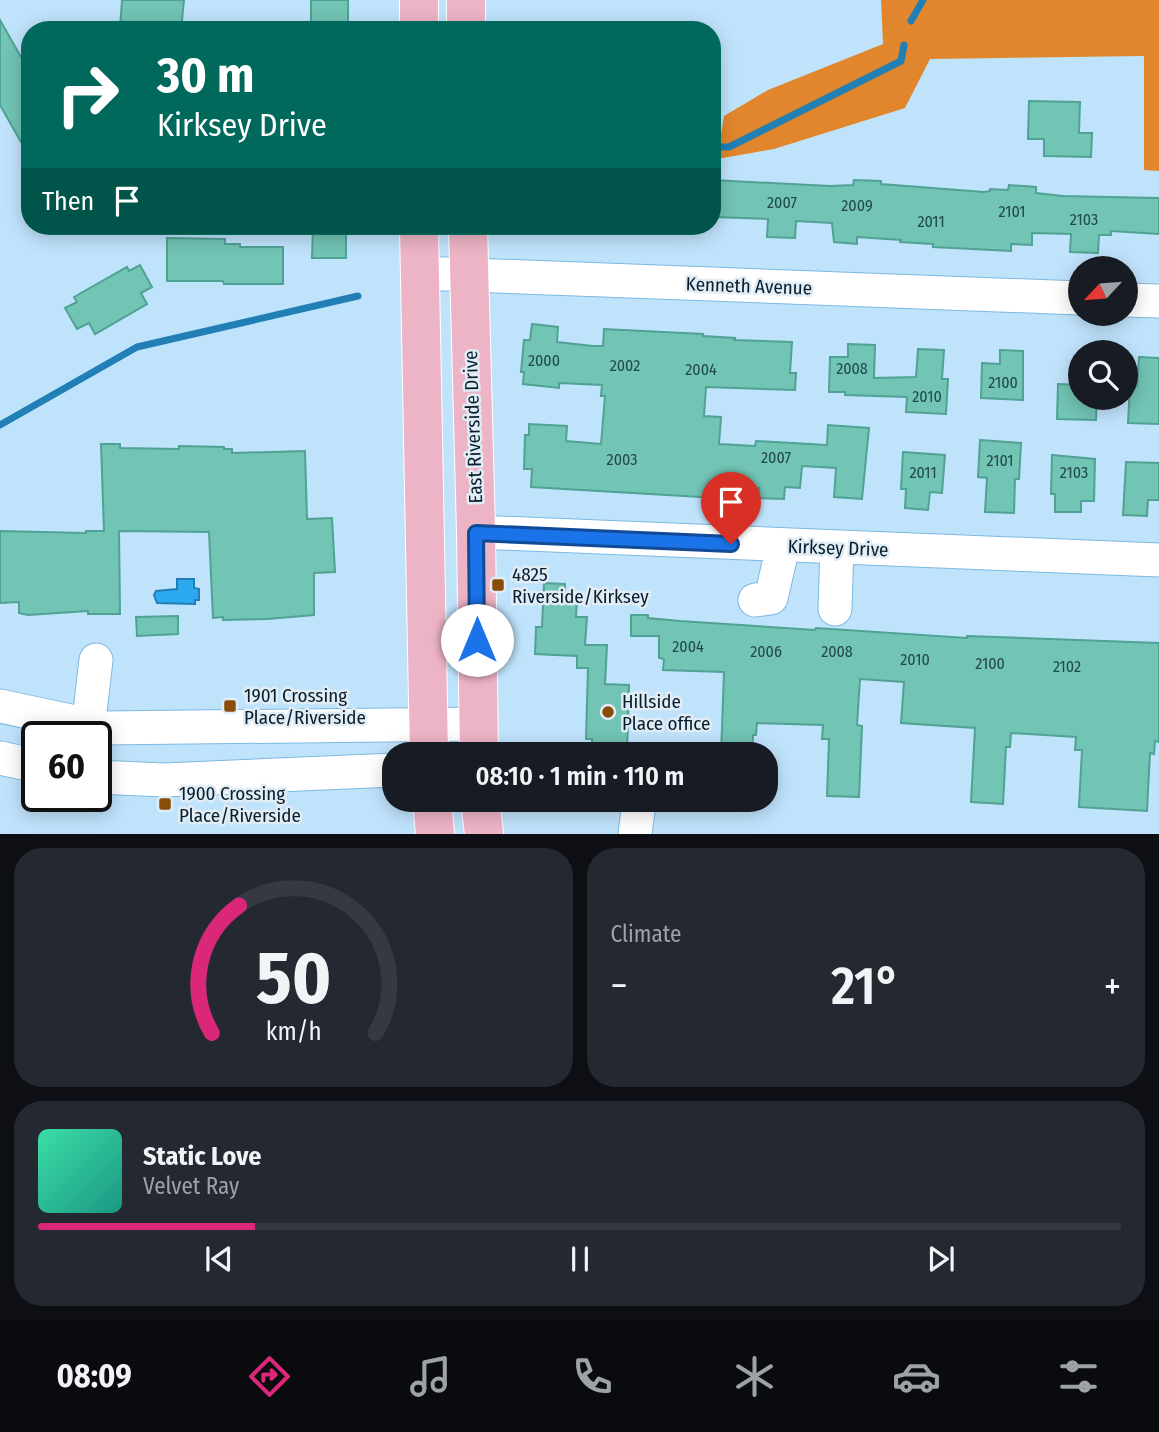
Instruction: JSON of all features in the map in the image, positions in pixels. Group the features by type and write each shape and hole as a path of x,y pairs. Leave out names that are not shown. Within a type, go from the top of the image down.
{"main road":[{"path":"419,0 419,21"},
{"path":"466,0 466,21"},
{"path":"419,235 429,740"},
{"name":"East Riverside Drive","path":"468,235 478,739"},
{"path":"433,812 435,834"},
{"path":"481,812 484,834"}],"street":[{"name":"Kenneth Avenue","path":"419,273 1068,298"},
{"path":"1138,300 1159,301"},
{"name":"Kirksey Drive","path":"476,533 1159,560"},
{"path":"755,600 771,598 783,546"},
{"path":"835,609 837,547"},
{"path":"89,721 96,660"},
{"path":"0,706 51,721"},
{"path":"112,731 152,729 429,740 478,739"},
{"path":"0,758 21,763"},
{"path":"112,778 164,780 382,771"}],"shaded area":[{"path":"881,0 1159,0 1159,171 1144,170 1144,56 930,59 905,108 774,149 721,158 724,116 768,90 883,44"}],"water":[{"path":"177,579 194,579 194,588 199,589 199,600 195,600 195,604 157,603 154,595 156,591 177,589"}],"building":[{"path":"122,0 184,0 182,21 121,21"},
{"path":"311,0 348,0 348,21 311,21"},
{"path":"0,20 21,57 21,142 0,105"},
{"path":"1029,101 1080,102 1079,133 1092,133 1091,157 1044,156 1044,139 1028,139"},
{"path":"721,180 830,186 853,185 854,180 881,181 881,184 984,192 990,189 1008,190 1009,185 1036,187 1036,193 1063,196 1159,198 1159,234 1111,231 1111,235 1099,235 1098,253 1070,252 1071,234 1032,233 1032,245 1011,244 1011,251 933,247 933,244 857,237 857,244 834,242 832,223 796,221 795,238 767,237 768,219 721,217"},
{"path":"313,235 346,235 346,258 312,258"},
{"path":"167,238 225,239 225,244 240,244 240,247 283,247 283,284 167,281"},
{"path":"140,265 152,287 141,293 147,304 95,334 89,323 77,329 65,308 77,302 74,297 127,267 129,271"},
{"path":"532,324 558,327 557,342 593,346 603,346 604,329 792,342 790,373 796,373 795,390 706,387 704,416 721,417 719,444 755,446 756,441 827,445 828,425 869,428 862,499 834,497 836,468 802,466 800,488 785,487 784,499 758,498 759,488 717,485 717,498 531,487 532,469 524,469 525,435 529,435 529,424 567,426 566,441 601,444 605,396 601,396 602,385 559,383 559,388 523,384 524,372 521,372 524,340 530,340"},
{"path":"848,344 875,345 874,378 916,377 918,349 944,350 942,379 948,379 946,414 906,412 907,397 829,392 830,357 848,357"},
{"path":"1000,350 1023,351 1023,400 981,398 982,363 1000,364"},
{"path":"1139,357 1159,358 1159,424 1128,423 1129,410 1138,410"},
{"path":"1058,384 1068,384 1068,410 1096,410 1096,420 1057,419"},
{"path":"980,440 1021,443 1019,479 1015,479 1014,513 985,512 987,478 978,477"},
{"path":"101,444 120,444 120,448 224,447 232,449 232,453 305,451 307,519 332,518 335,572 314,573 314,615 267,619 213,618 209,532 119,531 120,614 88,614 88,611 28,615 19,613 19,602 0,603 0,531 104,531"},
{"path":"903,452 945,455 942,493 930,492 928,510 905,508 906,489 901,489"},
{"path":"1052,455 1095,459 1094,501 1081,501 1081,512 1055,512 1055,494 1051,494"},
{"path":"1126,462 1159,463 1159,500 1148,500 1147,516 1123,515"},
{"path":"544,583 565,584 564,601 577,601 576,617 587,617 585,645 607,645 605,684 629,685 627,742 592,742 592,739 586,739 588,668 577,668 577,656 535,654 536,627 542,627"},
{"path":"631,615 648,615 648,618 680,621 815,630 967,638 1159,643 1159,742 1155,741 1154,754 1150,753 1147,811 1079,807 1082,750 1075,750 1076,737 1011,733 1010,747 1006,747 1003,804 971,802 975,728 901,723 904,682 860,679 857,725 862,726 859,797 827,796 829,739 822,739 823,725 757,723 753,742 721,742 724,672 663,670 664,659 659,658 659,636 631,636"},
{"path":"178,616 178,634 137,636 136,617"}],"waterway":[{"path":"911,21 923,0"},
{"path":"721,147 729,147 901,61 904,45"},
{"path":"0,425 137,347 358,296"}],"place":[{"name":"4825 Riverside/Kirksey","path":"498,585"},
{"name":"1901 Crossing Place/Riverside","path":"230,706"},
{"name":"Hillside Place office","path":"608,712"},
{"name":"1900 Crossing Place/Riverside","path":"165,804"}],"route":[{"path":"477,640 476,533 731,544"}]}
